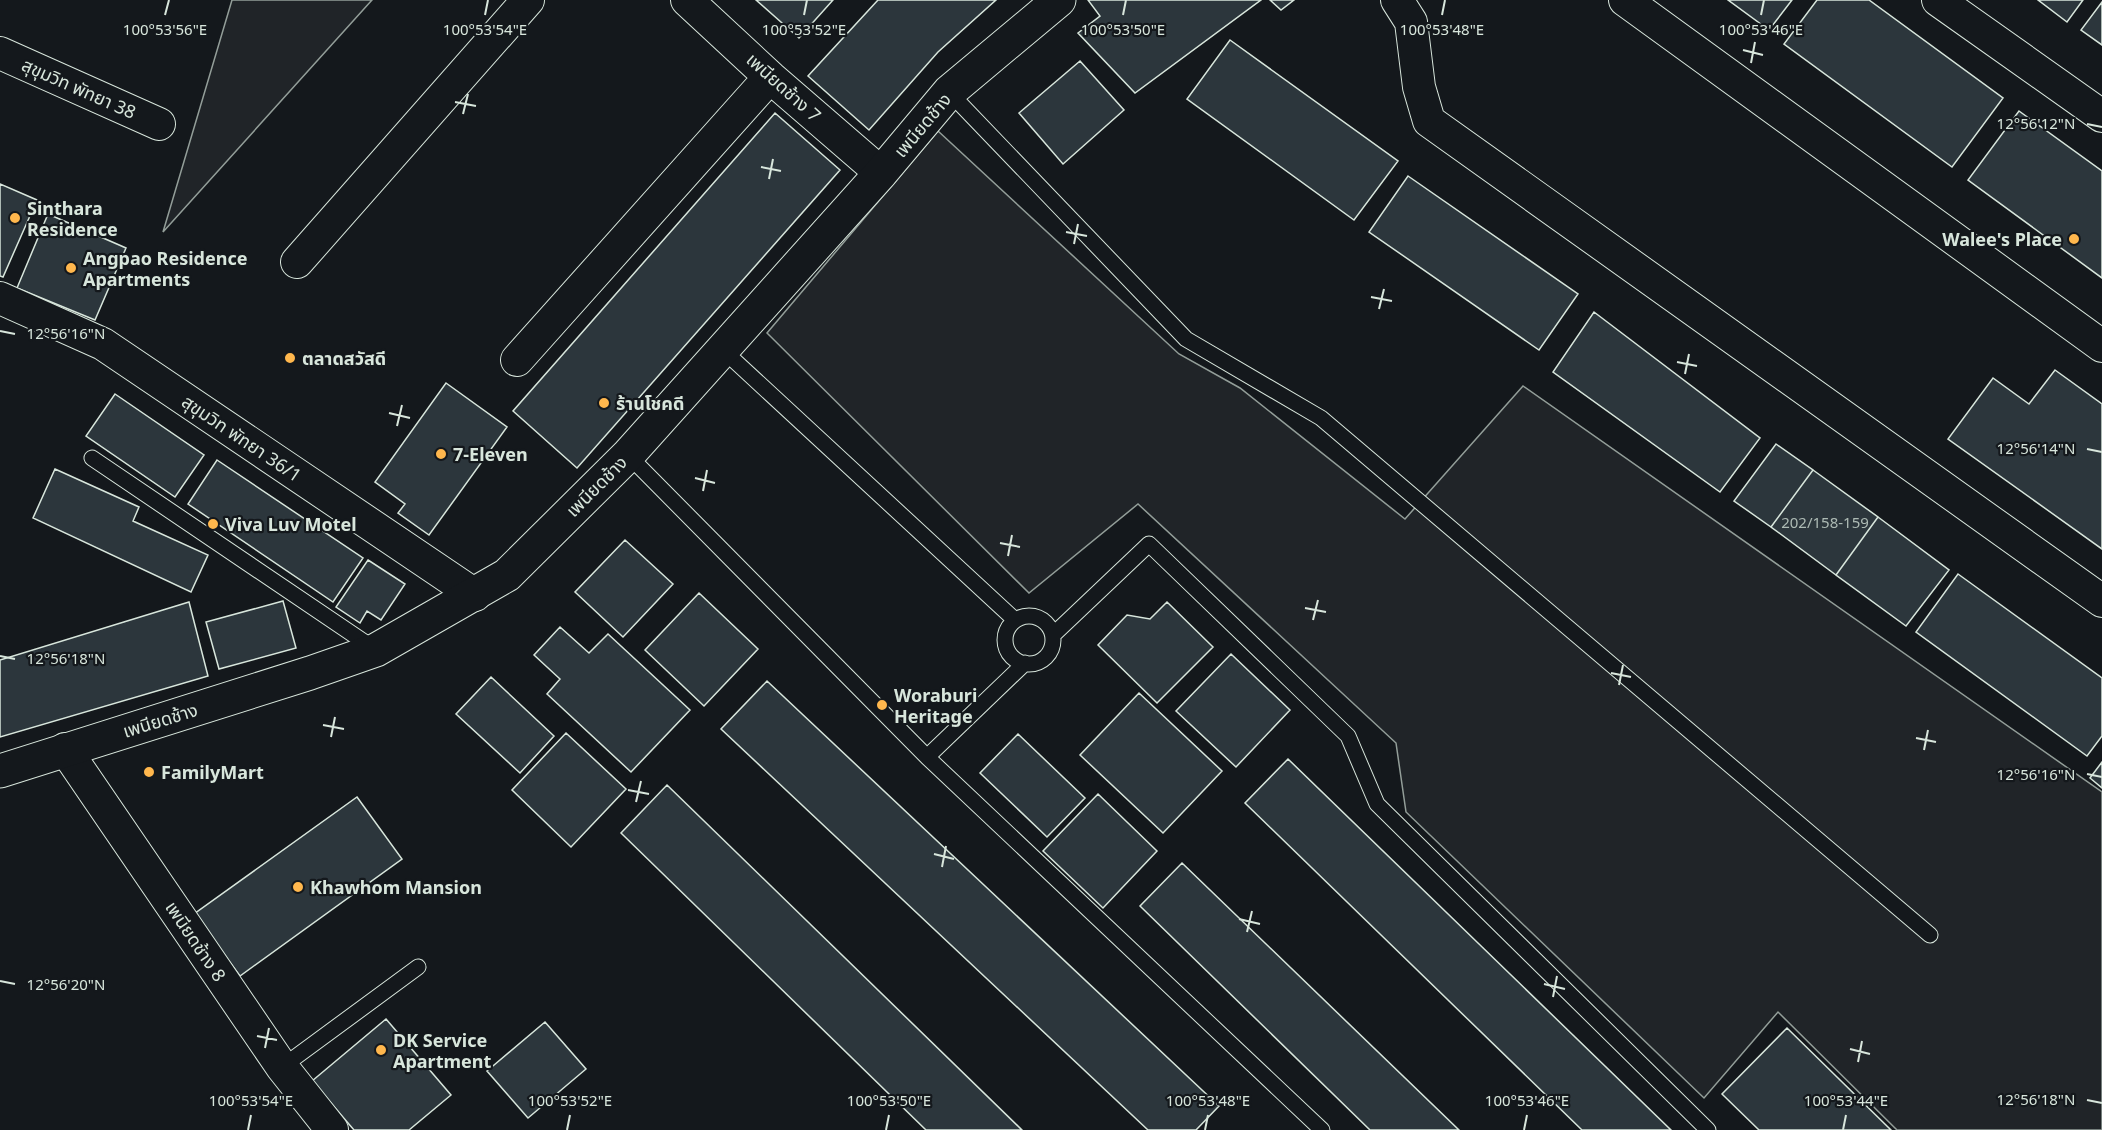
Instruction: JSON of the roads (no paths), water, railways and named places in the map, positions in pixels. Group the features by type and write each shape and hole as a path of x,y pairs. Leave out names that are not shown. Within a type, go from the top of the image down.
{"street":[{"path":"297,262 528,0"},
{"name":"เพนียดช้าง 7","path":"687,0 770,77 881,173"},
{"name":"เพนียดช้าง","path":"0,771 376,650 507,575 628,455 881,173 949,92 1059,0"},
{"path":"1625,0 2102,346"},
{"path":"1938,0 2102,116"},
{"path":"1401,1 1411,22 1419,87 1429,121 2102,601"},
{"name":"สุขุมวิท พัทยา 38","path":"0,53 159,124"},
{"path":"517,360 770,77"},
{"name":"สุขุมวิท พัทยา 36/1","path":"0,298 103,345 475,595"},
{"name":"เพนียดช้าง 8","path":"65,749 282,1067 332,1130"}],"lane":[{"path":"949,92 1186,339 1321,418 1930,936"},
{"path":"723,350 1015,620"},
{"path":"628,455 927,757 1322,1130"},
{"path":"92,458 376,650"},
{"path":"1053,635 1149,544 1348,736 1377,804 1708,1130"},
{"path":"1022,616 1038,617 1050,627 1053,635 1053,642 1047,657 1033,664 1017,660 1007,649 1006,633 1015,620 1022,616"},
{"path":"927,757 1025,663"},
{"path":"282,1067 418,967"}],"place":[{"name":"Sinthara Residence","path":"15,218"},
{"name":"Walee's Place","path":"2074,239"},
{"name":"Angpao Residence Apartments","path":"71,268"},
{"name":"ตลาดสวัสดี","path":"290,358"},
{"name":"ร้านโชคดี","path":"604,403"},
{"name":"7-Eleven","path":"441,454"},
{"name":"Viva Luv Motel","path":"213,524"},
{"name":"Woraburi Heritage","path":"882,705"},
{"name":"FamilyMart","path":"149,772"},
{"name":"Khawhom Mansion","path":"298,887"},
{"name":"DK Service Apartment","path":"381,1050"}]}
